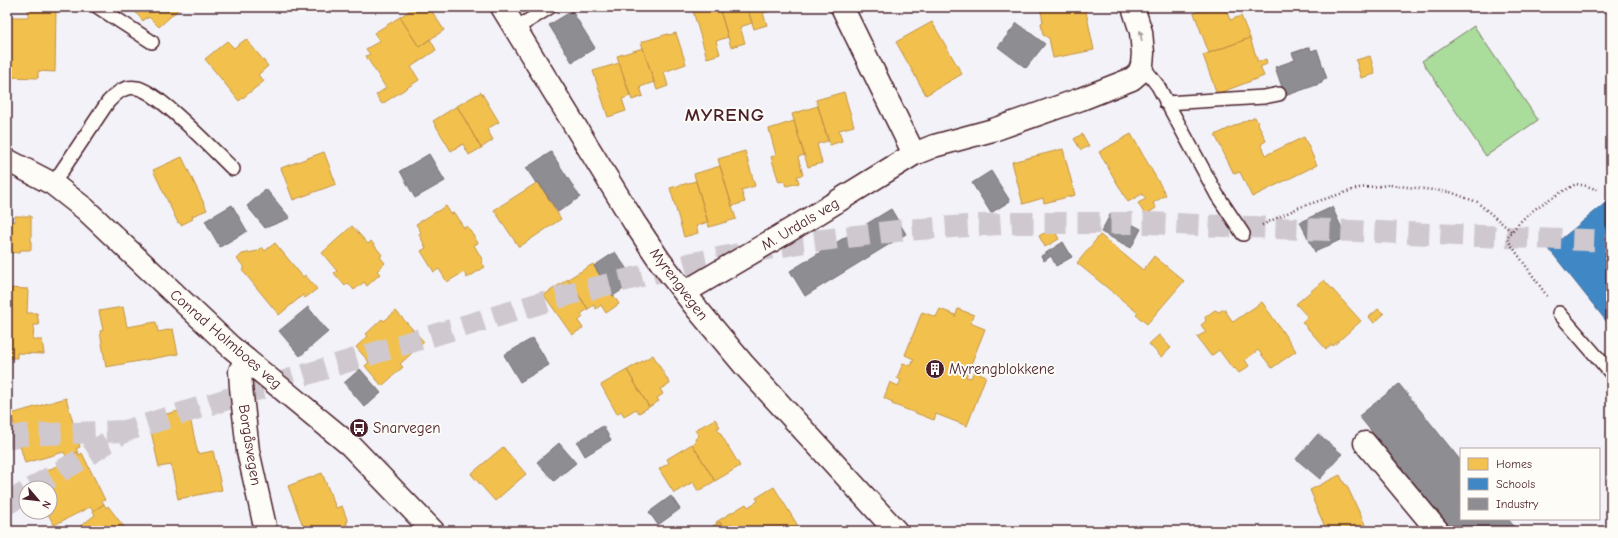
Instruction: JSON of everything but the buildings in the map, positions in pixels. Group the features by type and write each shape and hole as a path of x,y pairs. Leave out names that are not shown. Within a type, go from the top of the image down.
{"street":[{"name":"Myrengvegen","path":"502,7 634,222 660,261 744,365 895,531"},
{"path":"842,7 914,154"},
{"path":"1133,7 1141,32 1143,54 1142,65"},
{"name":"M. Urdals veg","path":"685,292 824,210 914,154 934,146 993,130 1123,83 1132,79 1139,73 1142,65"},
{"name":"Conrad Holmboes veg","path":"7,160 53,184 85,209 205,324 350,445 433,531"},
{"name":"Borgåsvegen","path":"246,359 240,371 247,444 266,531"},
{"path":"1365,443 1438,531"}],"lane":[{"path":"98,7 152,42"},
{"path":"515,29 550,7"},
{"path":"1142,65 1158,86 1217,195 1243,234"},
{"path":"53,184 108,102 117,92 126,88 137,88 151,93 167,106 233,169"},
{"path":"1166,103 1264,97 1279,94"},
{"path":"1559,313 1611,373"}],"path":[{"path":"1559,313 1507,239 1512,231 1542,203 1576,184 1598,190"},
{"path":"1243,234 1300,207 1359,188 1390,185 1450,192 1477,202 1512,231"}],"green space":[{"path":"1474,26 1538,120 1486,156 1422,61"}],"tunnel":[{"path":"46,480 125,431 381,351 574,293 693,263 798,243 905,230 1015,223 1148,223 1611,241"},
{"path":"7,438 23,435 125,431"},
{"path":"7,504 18,497"}],"place":[{"name":"Myrengblokkene","path":"935,369"},
{"name":"Snarvegen","path":"359,428"}],"district":[{"name":"MYRENG","path":"725,115"}]}
